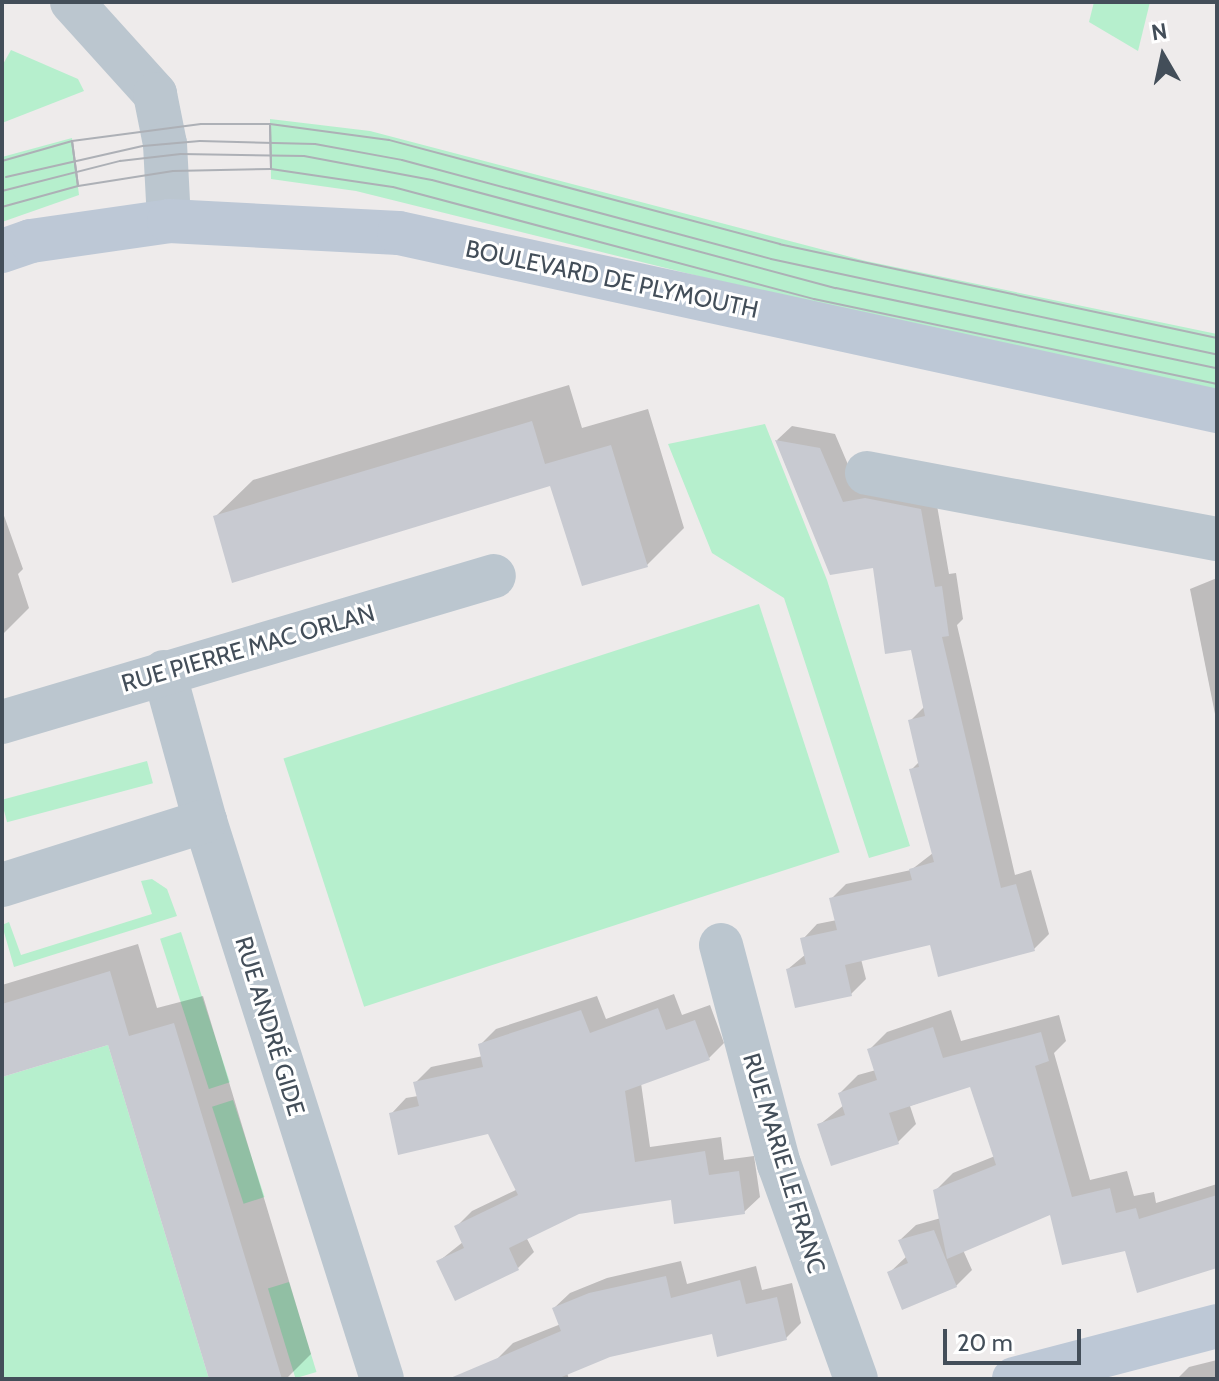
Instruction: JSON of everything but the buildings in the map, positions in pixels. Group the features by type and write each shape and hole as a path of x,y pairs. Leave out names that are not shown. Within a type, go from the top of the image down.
{"main road":[{"name":"BOULEVARD DE PLYMOUTH","path":"2,251 31,241 169,221 399,233 1217,411"},
{"path":"1014,1379 1217,1326"}],"street":[{"path":"72,2 155,94 165,144 169,221"},
{"path":"867,473 1217,539"},
{"name":"RUE PIERRE MAC ORLAN","path":"2,722 494,576"},
{"name":"RUE ANDRÉ GIDE","path":"164,672 205,821 382,1379"},
{"path":"2,885 205,821"},
{"name":"RUE MARIE LE FRANC","path":"721,945 779,1164 856,1379"}],"green space":[{"path":"1094,2 1150,2 1138,51 1089,22"},
{"path":"11,50 78,79 84,91 2,123 2,66"},
{"path":"270,119 370,131 866,261 1217,334 1217,391 706,278 356,191 271,179"},
{"path":"72,138 79,195 2,222 2,157"},
{"path":"765,424 827,580 910,846 869,858 784,598 712,553 668,444"},
{"path":"759,604 840,852 364,1007 283,759"},
{"path":"147,761 153,783 7,822 2,800"},
{"path":"152,879 167,889 177,916 14,967 2,925 9,922 21,955 152,914 141,881"},
{"path":"181,932 230,1082 209,1089 160,939"},
{"path":"108,1045 209,1379 2,1379 2,1077"},
{"path":"233,1100 265,1197 244,1204 212,1107"},
{"path":"289,1282 316,1372 295,1378 268,1288"}],"tram line":[{"path":"201,124 270,124 271,169 173,171 78,186 72,141 201,124"},
{"path":"1217,338 780,244 389,140 270,124 271,169 393,187 814,299 1217,384"},
{"path":"2,161 72,141 78,186 2,207"},
{"path":"6,177 143,146 200,141 315,144 402,160 771,259 1217,355"},
{"path":"2,191 120,161 181,154 304,156 432,180 836,288 1217,368"}]}
